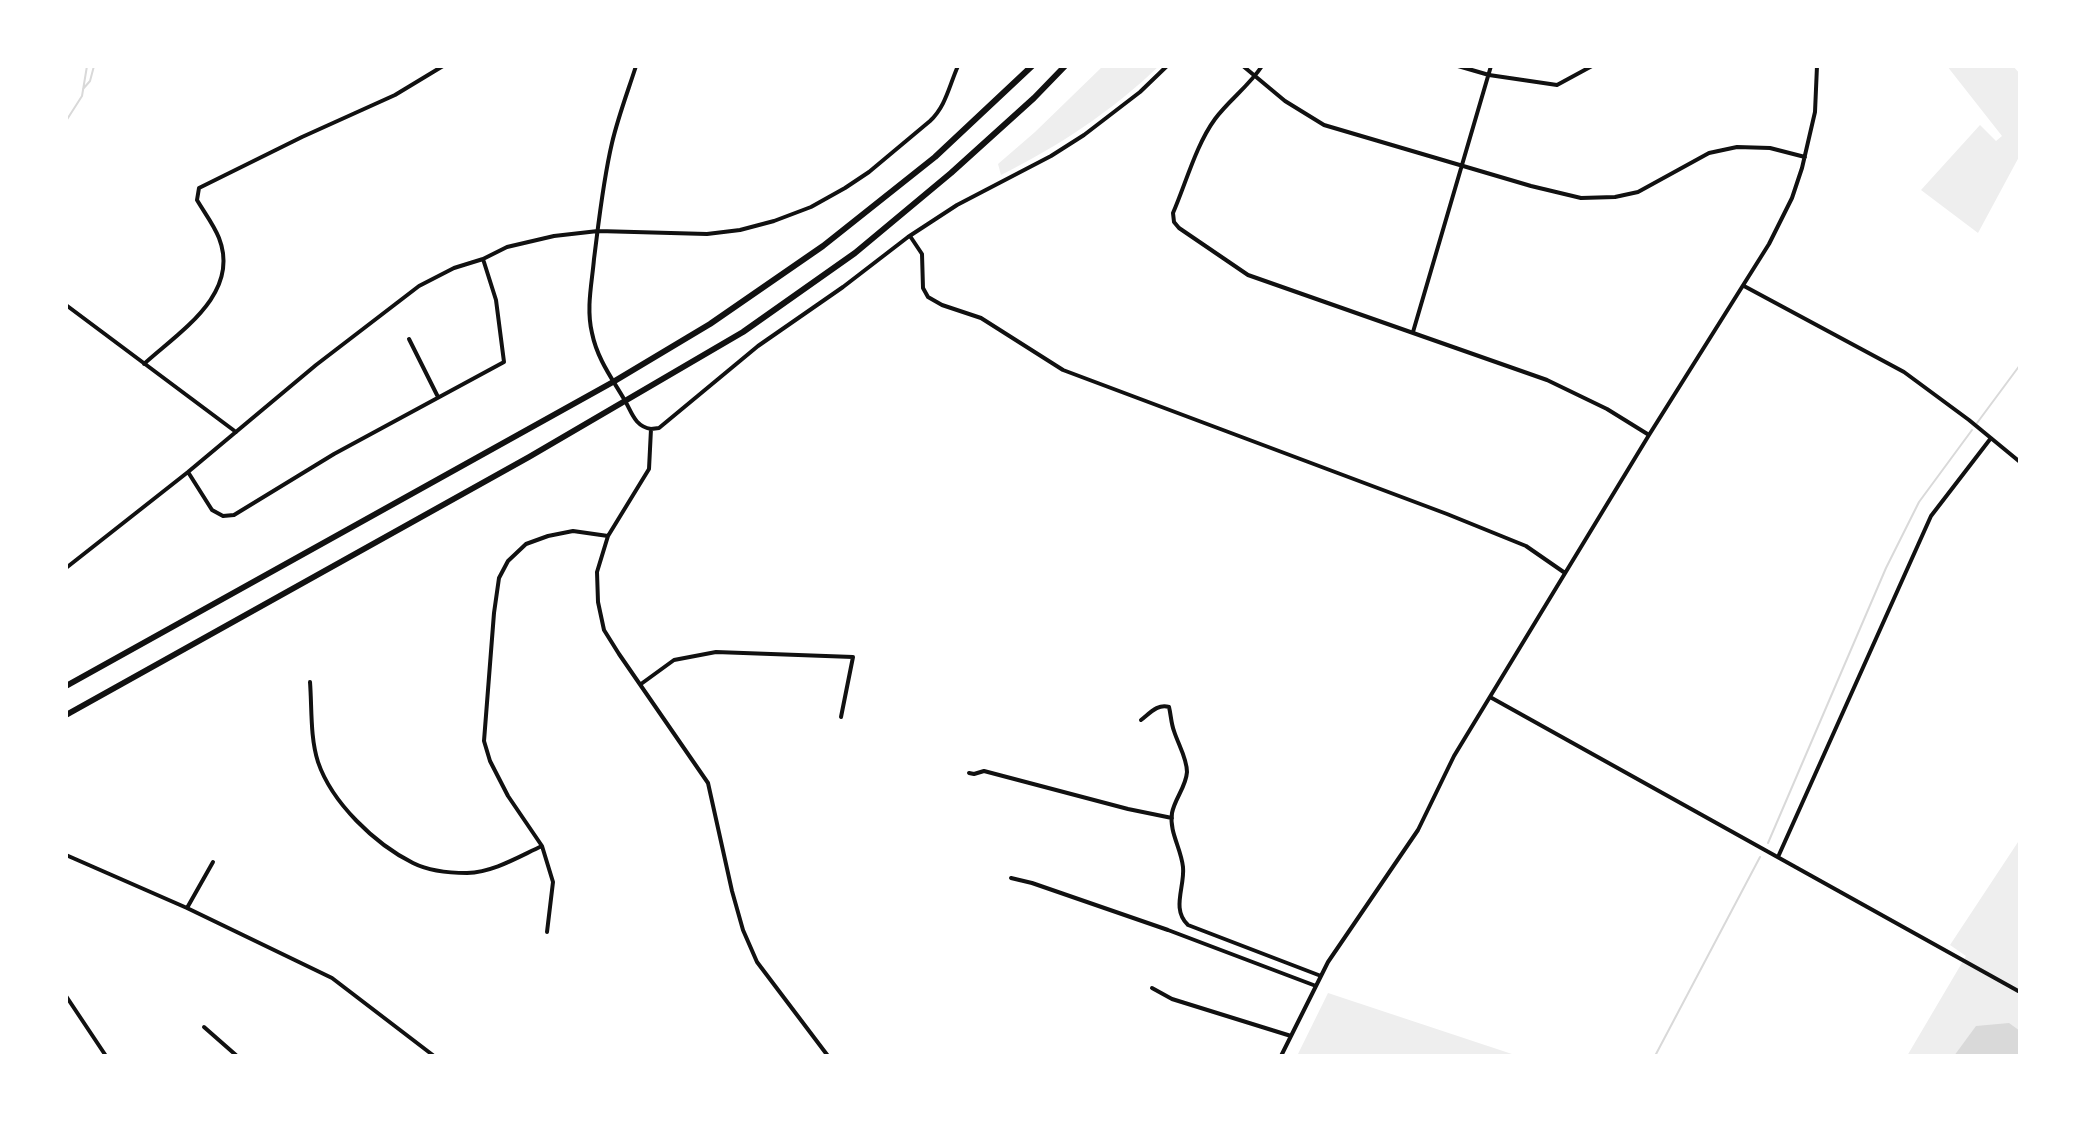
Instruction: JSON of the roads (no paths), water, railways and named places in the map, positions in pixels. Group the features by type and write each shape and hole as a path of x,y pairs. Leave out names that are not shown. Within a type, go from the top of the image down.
{"main road":[{"path":"66,686 613,382 710,324 823,246 935,157 1032,66"},
{"path":"66,715 626,402 743,332 855,253 992,137 1065,66"}],"street":[{"path":"144,364 198,316 216,293 223,273 224,254 219,236 197,200 199,188 395,95 443,66"},
{"path":"636,66 607,163 589,319 596,347 613,382 640,426 651,429 659,428 758,346 910,236 957,205 1051,156 1084,135 1140,92 1167,66"},
{"path":"66,568 316,365 419,286 454,268 530,240 598,231 707,234 740,230 811,207 869,172 939,113 958,66"},
{"path":"1243,66 1285,101 1324,125 1564,194 1598,199 1638,192 1694,160 1723,149 1754,146 1805,157"},
{"path":"1262,66 1216,118 1206,135 1173,213 1174,222 1186,234 1248,275 1547,380 1598,404 1649,435"},
{"path":"1458,66 1489,75 1557,85 1592,66"},
{"path":"1413,333 1491,66"},
{"path":"1281,1056 1328,962 1418,830 1454,756 1781,221 1805,157 1815,112 1817,66"},
{"path":"910,236 922,254 923,288 928,297 981,318 1063,370 1526,546 1565,573"},
{"path":"188,472 212,510 223,516 234,515 334,454 504,362 496,300 483,259"},
{"path":"1744,286 1904,372 2020,462"},
{"path":"66,305 236,432"},
{"path":"409,339 438,397"},
{"path":"651,429 649,469 608,536 597,572 598,602 604,630 708,783 743,930 757,962 824,1055"},
{"path":"1778,857 1931,516 1991,438"},
{"path":"547,932 553,882 542,846 508,796 490,761 484,741 499,578 508,561 526,544 573,531 608,536"},
{"path":"641,684 674,660 716,652 853,657 841,717"},
{"path":"310,682 317,758 325,779 351,817 390,848 414,863 439,871 469,873 495,867 542,846"},
{"path":"1490,697 2020,992"},
{"path":"1141,720 1164,705 1170,710 1187,770 1172,818 1183,867 1181,919 1263,955 1321,976"},
{"path":"969,773 984,771 1172,818"},
{"path":"66,855 187,908 332,978 434,1056"},
{"path":"187,908 213,862"},
{"path":"1011,878 1181,934 1316,986"},
{"path":"1181,934 1186,923"},
{"path":"1152,988 1172,999 1291,1036"},
{"path":"66,996 106,1056"},
{"path":"204,1027 237,1056"}],"waterway":[{"path":"66,121 82,96 87,66"},
{"path":"83,89 90,81 94,66"},
{"path":"1977,423 2020,365"},
{"path":"1768,843 1886,568 1919,502 1972,430"},
{"path":"1655,1056 1760,857"}]}
